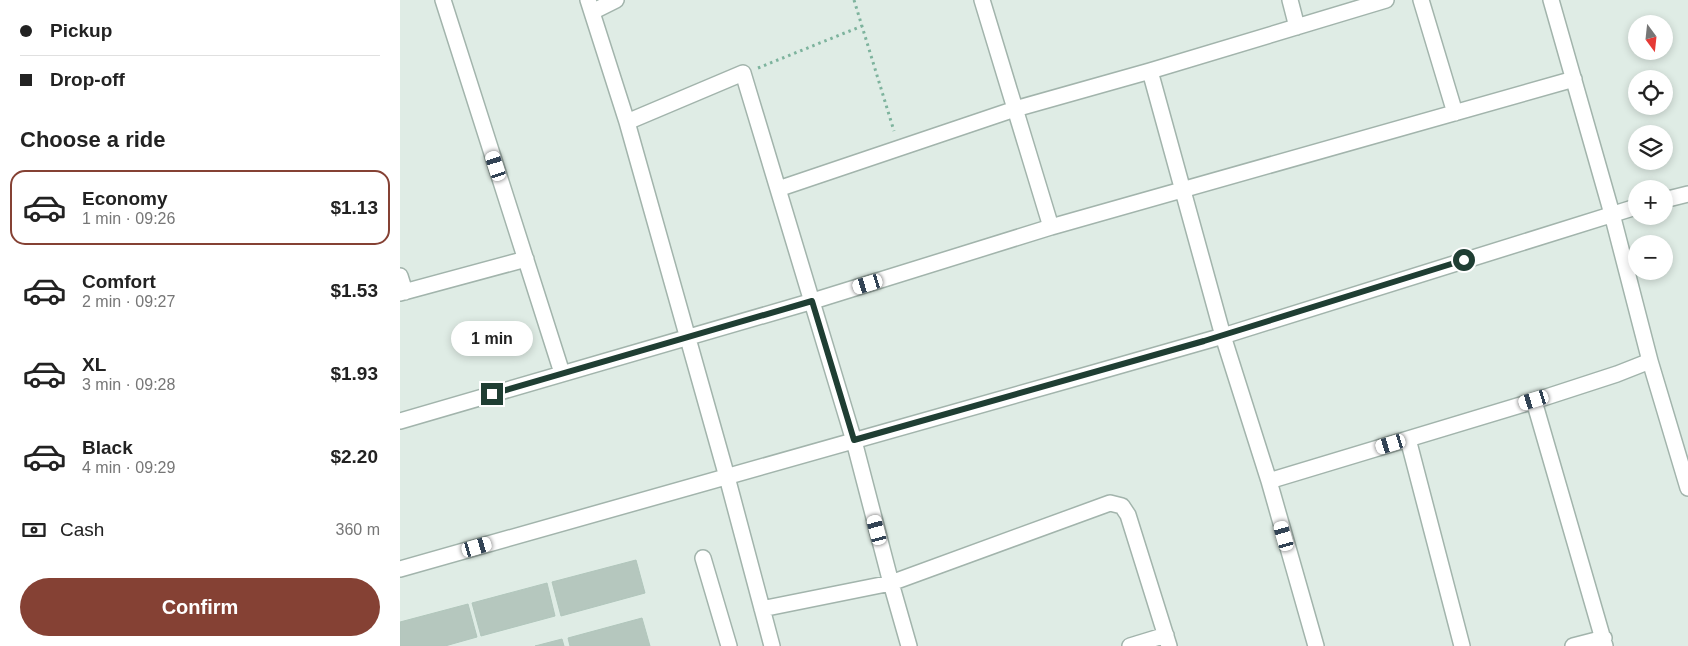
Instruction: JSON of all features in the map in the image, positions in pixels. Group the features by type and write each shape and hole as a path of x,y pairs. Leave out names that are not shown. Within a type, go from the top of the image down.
{"street":[{"path":"443,0 562,373"},
{"path":"616,0 590,6 627,122 688,336 772,646"},
{"path":"982,0 1051,227"},
{"path":"1290,0 1297,26"},
{"path":"778,189 1014,109 1150,71 1386,0"},
{"path":"1421,0 1455,113"},
{"path":"1551,0 1612,214 1650,361 1688,488"},
{"path":"1150,71 1223,336 1269,481 1316,646"},
{"path":"627,122 743,74 854,440 909,646"},
{"path":"400,420 812,301 1051,227 1574,79"},
{"path":"1673,198 1688,194"},
{"path":"400,569 1223,336 1628,210"},
{"path":"400,276 402,293 526,259"},
{"path":"1269,481 1617,374 1650,361"},
{"path":"1534,400 1604,642 1573,646"},
{"path":"1408,439 1462,646"},
{"path":"762,609 891,583 1110,503 1122,506 1128,515 1167,640 1130,646"},
{"path":"703,558 729,646"}],"path":[{"path":"854,0 899,148"},
{"path":"743,74 862,26"}],"building":[{"path":"636,560 645,593 561,616 552,582"},
{"path":"547,583 555,616 481,636 472,603"},
{"path":"468,604 477,637 445,646 400,646 400,622"},
{"path":"642,618 650,646 570,646 568,638"},
{"path":"562,639 564,646 535,646"}],"route":[{"path":"492,394 812,301 854,440 1204,341 1464,260"}]}
